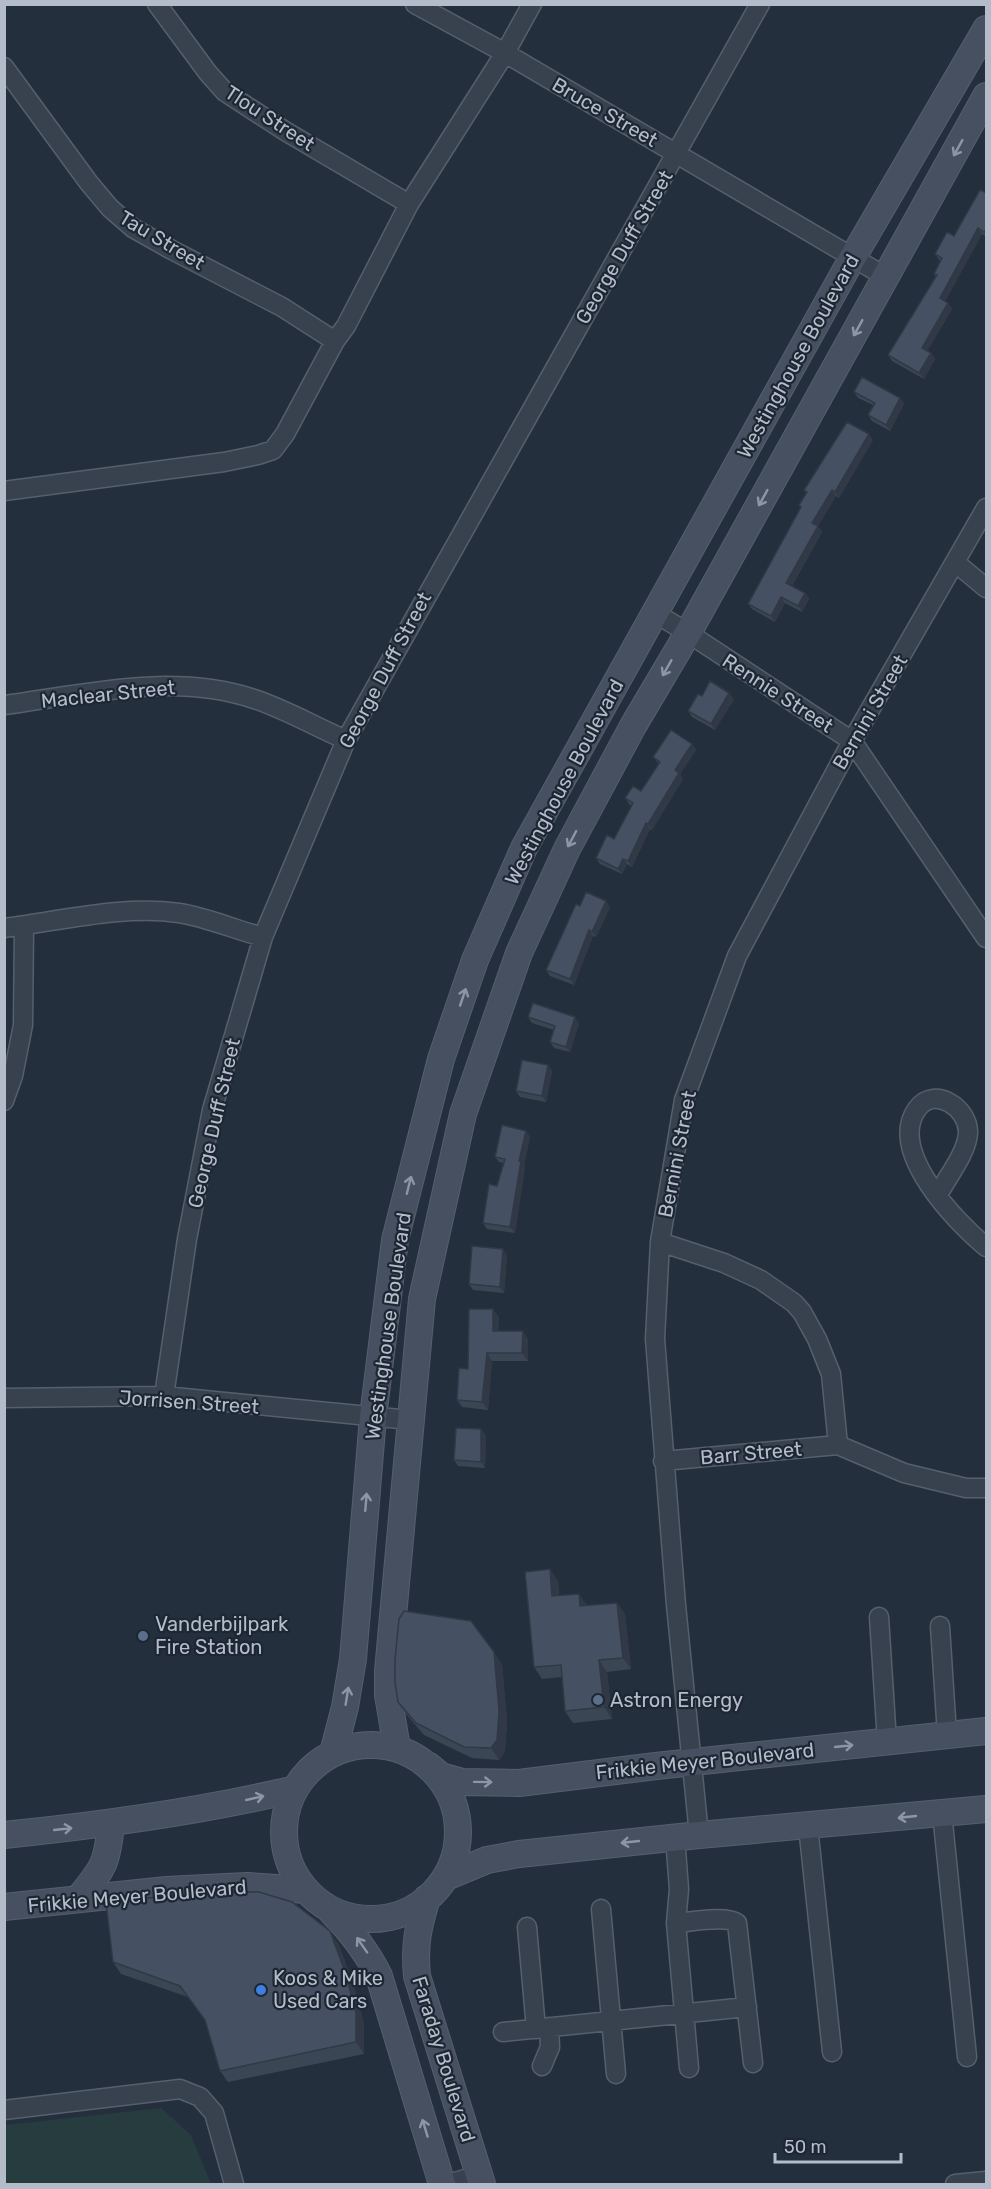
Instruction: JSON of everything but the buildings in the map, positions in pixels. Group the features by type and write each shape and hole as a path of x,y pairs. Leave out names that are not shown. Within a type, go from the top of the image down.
{"street":[{"name":"Tlou Street","path":"157,4 208,73 225,92 285,131 409,204"},
{"name":"Bruce Street","path":"415,4 505,53 886,277"},
{"path":"4,491 224,462 258,456 273,450 299,411 335,341 346,326 409,204 505,53 532,4"},
{"name":"George Duff Street","path":"164,1396 187,1239 213,1110 263,937 345,740 760,4"},
{"name":"Westinghouse Boulevard","path":"333,1753 345,1707 353,1659 374,1417 395,1240 441,1059 475,960 524,848 853,257 987,29"},
{"name":"Tau Street","path":"4,67 89,183 110,208 133,228 282,307 335,341"},
{"name":"Westinghouse Boulevard","path":"397,1748 388,1695 388,1671 422,1299 463,1114 519,953 567,849 633,726 688,633 987,96"},
{"name":"Bernini Street","path":"689,2068 676,1923 687,1836 692,1763 663,1461 655,1339 660,1242 684,1100 737,956 852,741 987,508"},
{"path":"956,563 987,588"},
{"name":"Rennie Street","path":"655,614 688,633 852,741 987,938"},
{"name":"Maclear Street","path":"4,705 149,686 182,686 219,690 255,699 345,740"},
{"path":"4,928 119,913 153,911 181,913 263,937"},
{"path":"4,1101 13,1076 23,1025 24,926"},
{"path":"938,1195 968,1135 968,1125 961,1110 954,1105 947,1101 931,1100 922,1103 917,1108 910,1125 911,1151 921,1172 938,1195 958,1221 987,1247"},
{"path":"660,1242 724,1263 761,1280 802,1312 817,1339 831,1374 838,1445"},
{"name":"Jorrisen Street","path":"4,1398 164,1396 410,1420"},
{"name":"Barr Street","path":"663,1461 838,1445 904,1473 966,1488 987,1488"},
{"path":"879,1617 887,1742"},
{"path":"940,1626 947,1735"},
{"name":"Frikkie Meyer Boulevard","path":"429,1766 441,1776 462,1782 519,1783 987,1731"},
{"path":"375,1744 397,1748 414,1755 429,1766 442,1781 452,1798 457,1818 458,1839 446,1877 427,1898 396,1916 379,1919 360,1918 343,1915 327,1907 306,1890 288,1859 284,1841 286,1814 295,1789 311,1768 333,1753 353,1746 375,1744"},
{"path":"4,1835 111,1824 250,1800 295,1789"},
{"path":"446,1877 487,1860 519,1854 687,1836 987,1809"},
{"path":"942,1813 967,2057"},
{"path":"78,1898 106,1861 111,1824"},
{"path":"808,1826 832,2052"},
{"name":"Frikkie Meyer Boulevard","path":"4,1907 78,1898 247,1886 306,1890"},
{"name":"Faraday Boulevard","path":"427,1898 418,1927 415,1949 417,1976 481,2180"},
{"name":"Faraday Boulevard","path":"327,1907 355,1936 368,1954 379,1976 442,2184"},
{"path":"601,1909 616,2074"},
{"path":"676,1923 724,1919 734,1920 737,1923 753,2062"},
{"path":"527,1927 543,2028 550,2047 542,2066"},
{"path":"503,2032 747,2007"},
{"path":"4,2110 180,2089 200,2097 214,2113 234,2184"},
{"path":"448,2184 481,2180"},
{"path":"955,2184 987,2181"}],"green space":[{"path":"161,2108 191,2135 211,2184 5,2184 5,2125"}],"place":[{"name":"Vanderbijlpark Fire Station","path":"143,1636"},
{"name":"Astron Energy","path":"598,1700"},
{"name":"Koos & Mike Used Cars","path":"261,1990"}]}
